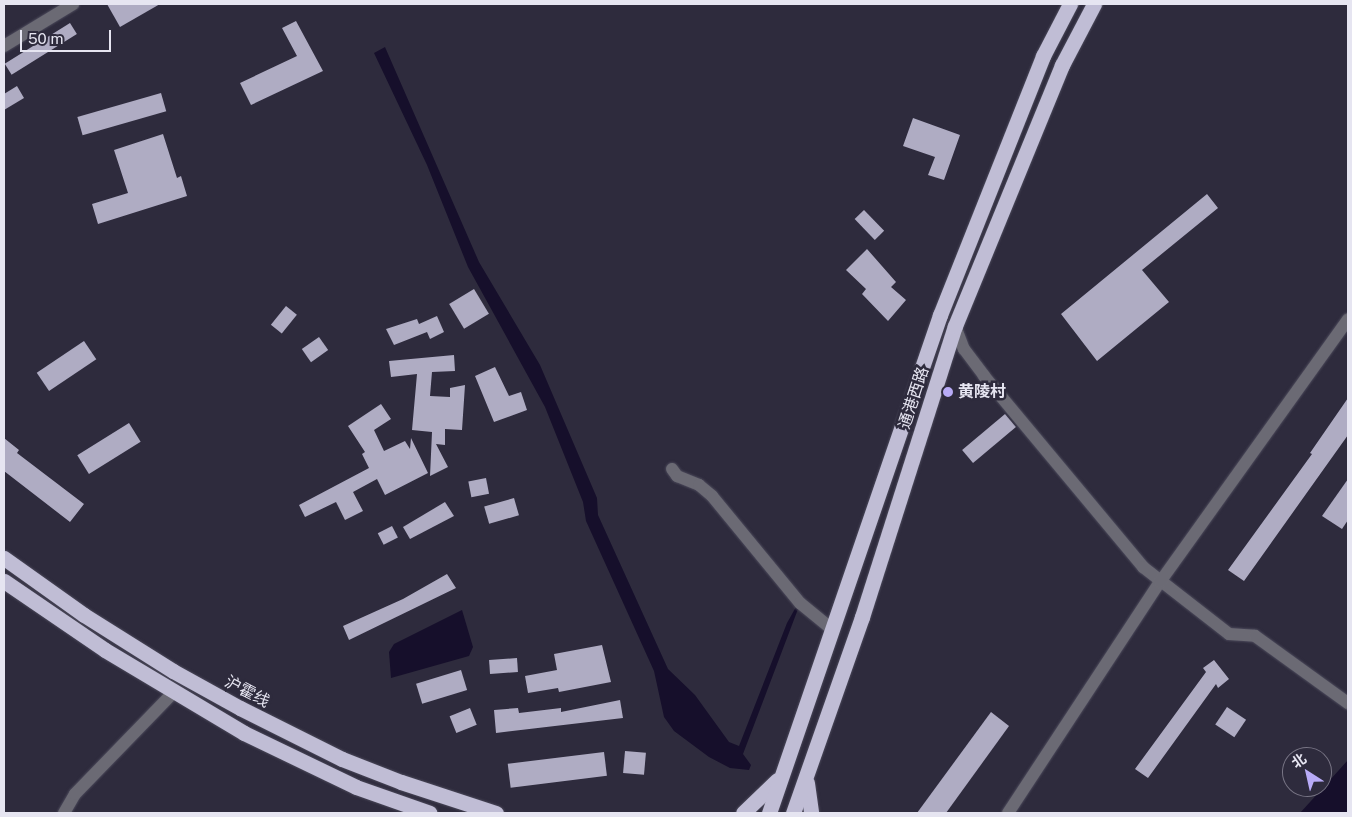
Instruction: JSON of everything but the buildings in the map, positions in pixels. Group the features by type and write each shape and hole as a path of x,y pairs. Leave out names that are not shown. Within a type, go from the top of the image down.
{"highway":[{"name":"通港西路","path":"769,813 940,315 1043,56 1070,4"},
{"name":"通港西路","path":"793,813 862,617 955,326 1062,65 1094,4"},
{"name":"沪霍线","path":"4,558 84,615 173,671 240,708 342,759 496,813"},
{"path":"4,581 173,692 244,733 356,786 430,813"},
{"path":"743,813 773,786 787,764"},
{"path":"806,773 811,813"}],"street":[{"path":"4,46 73,4"},
{"path":"1008,813 1160,582 1348,320"},
{"path":"955,326 964,349 984,376 1143,567 1229,634 1255,636 1348,703"},
{"path":"672,469 677,476 699,485 712,496 800,603 833,630"},
{"path":"64,813 75,794 173,692"}],"shaded area":[{"path":"385,47 479,262 540,365 597,498 598,515 668,669 695,695 729,742 739,746 787,623 796,607 798,609 743,754 751,765 749,770 730,768 709,757 674,731 664,717 654,671 586,521 583,502 545,407 468,267 427,165 374,53"},
{"path":"462,610 473,647 469,656 391,678 389,652 394,644"},
{"path":"1348,760 1348,813 1300,813 1315,797 1332,797 1332,778"}],"place":[{"name":"黄陵村","path":"948,392"}]}
